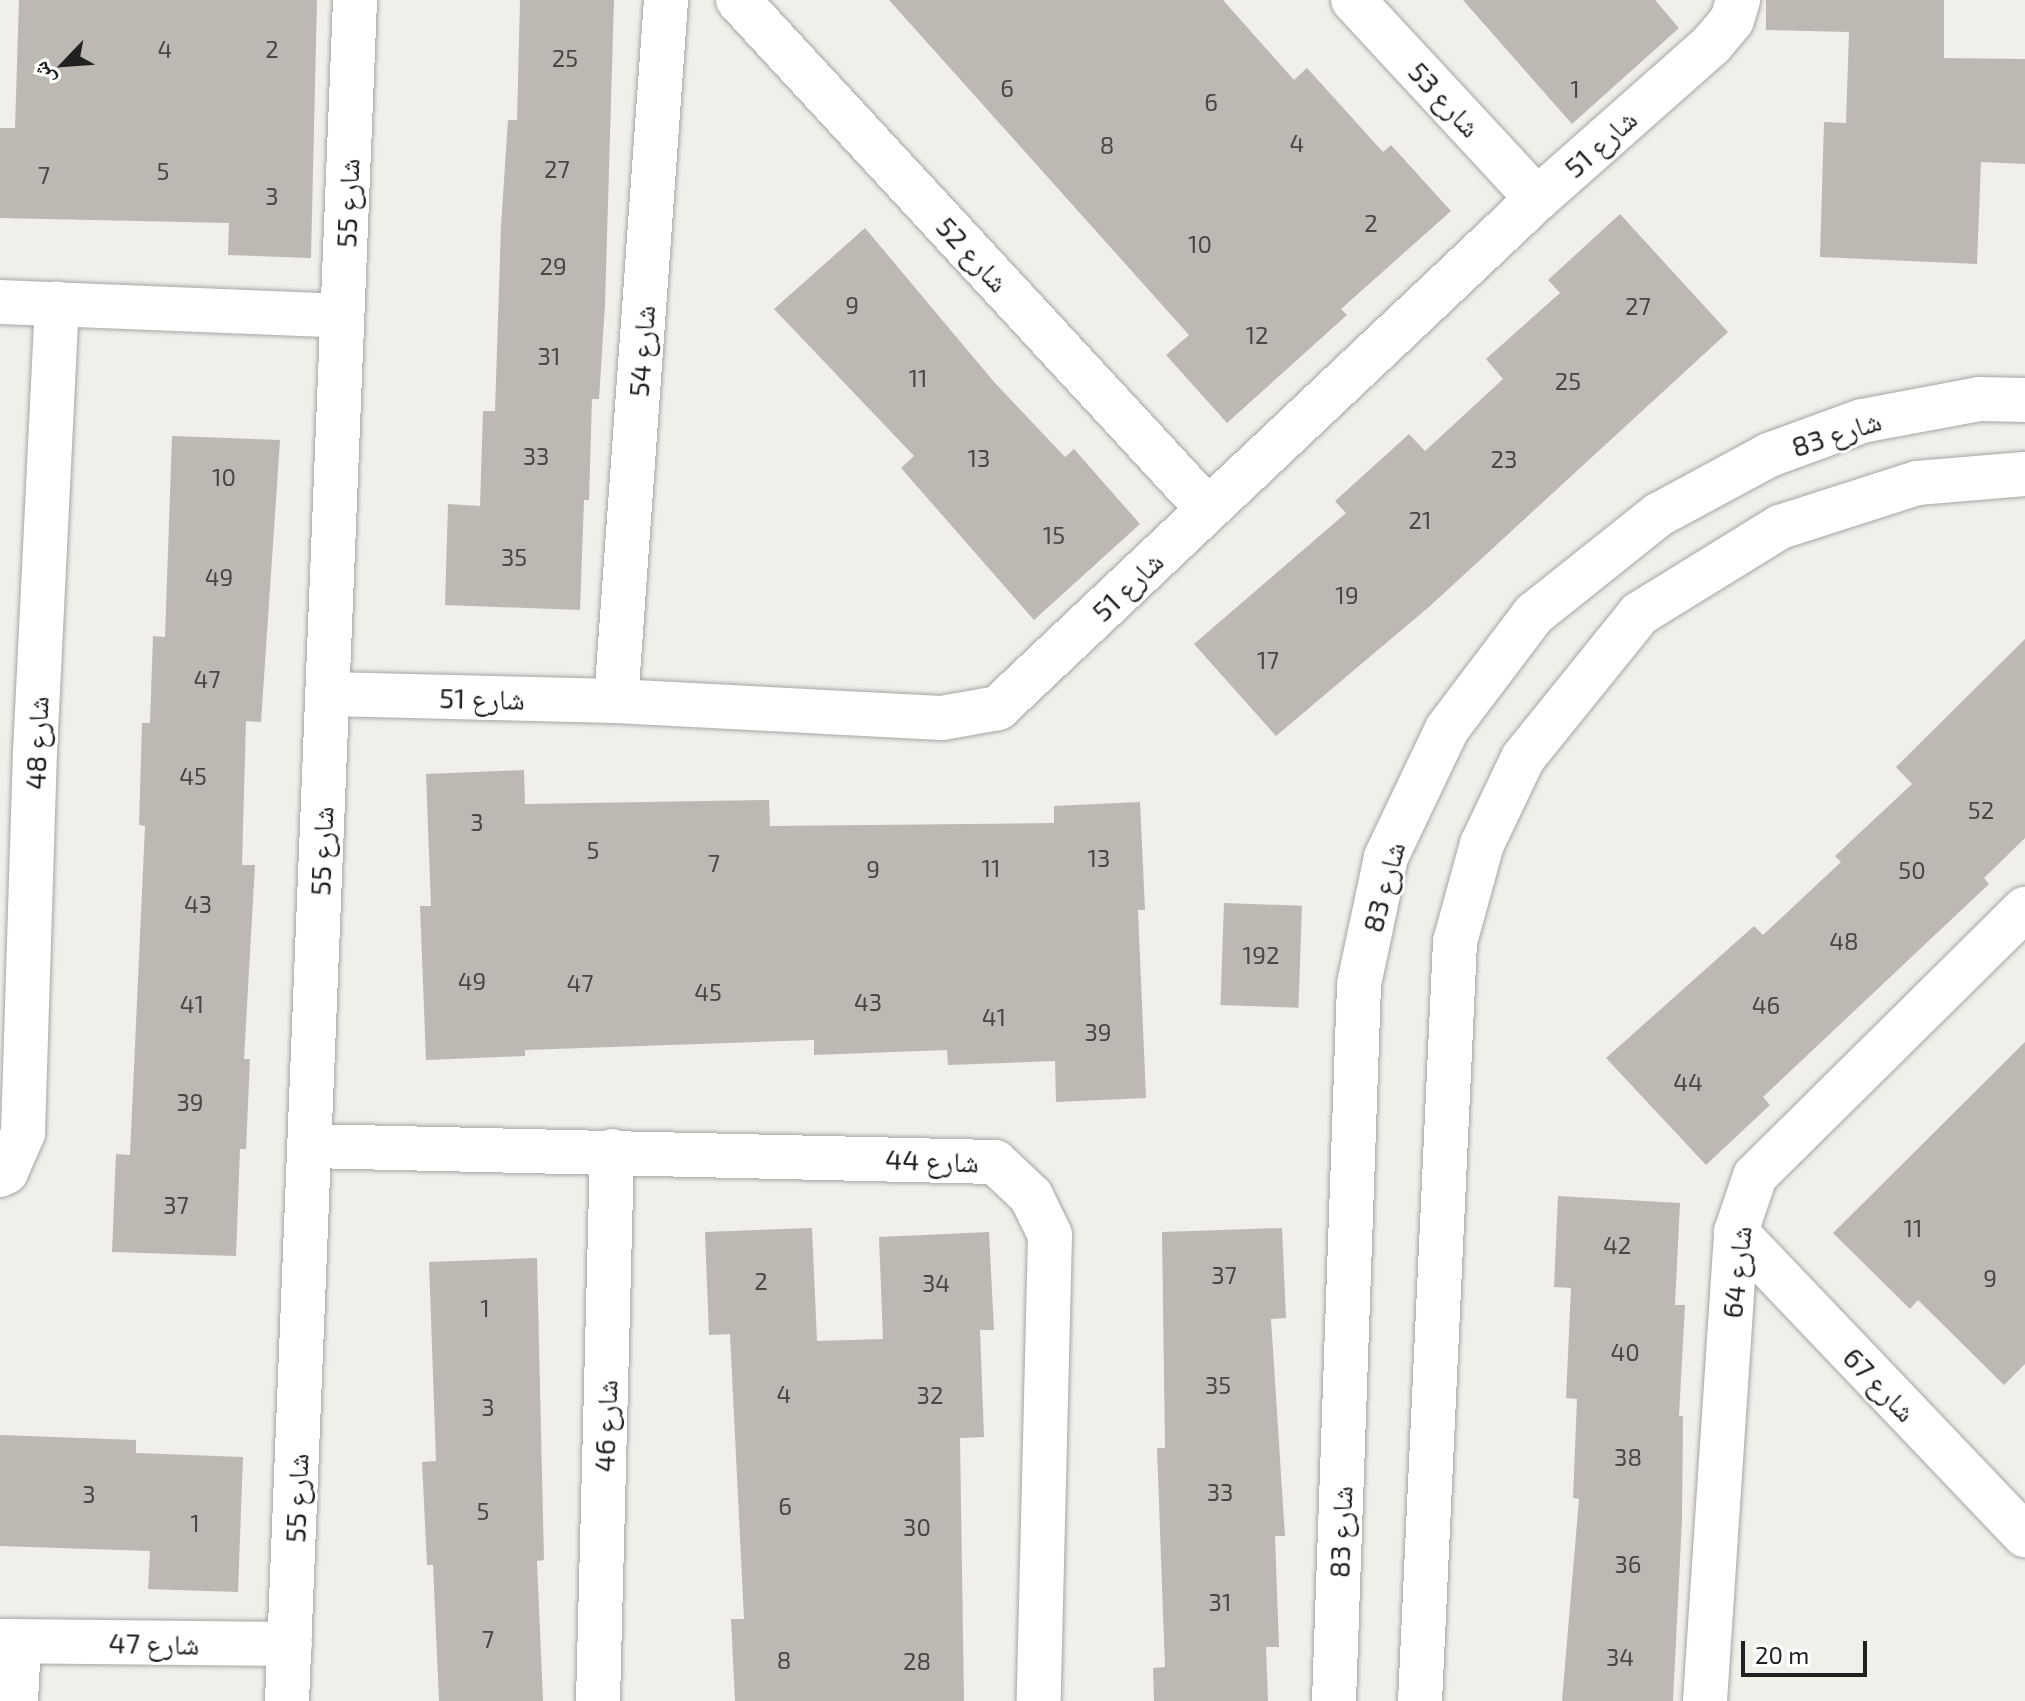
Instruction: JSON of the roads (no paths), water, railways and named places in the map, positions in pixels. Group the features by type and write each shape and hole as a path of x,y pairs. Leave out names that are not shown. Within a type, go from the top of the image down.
{"street":[{"name":"شارع 55","path":"287,1701 355,0"},
{"name":"شارع 54","path":"616,701 666,0"},
{"name":"شارع 52","path":"738,0 1207,508"},
{"name":"شارع 53","path":"1353,0 1537,199"},
{"name":"شارع 51","path":"328,694 616,701 942,718 984,714 1014,695 1207,508 1537,199 1712,44 1732,20 1738,0"},
{"path":"0,302 342,316"},
{"name":"شارع 48","path":"0,1175 23,1133 17,752 57,304"},
{"name":"شارع 83","path":"1334,1701 1359,984 1386,857 1447,729 1534,614 1658,515 1769,455 1862,421 1980,399 2025,400"},
{"path":"1420,1701 1455,942 1482,844 1523,758 1639,614 1780,527 1917,483 2025,474"},
{"name":"شارع 64","path":"1705,1701 1736,1232 1755,1176 2025,910"},
{"name":"شارع 44","path":"310,1146 995,1162 1031,1196 1050,1235 1039,1701"},
{"name":"شارع 46","path":"598,1701 612,1151"},
{"name":"شارع 67","path":"1736,1232 2025,1536"},
{"name":"شارع 47","path":"16,1701 10,1641 290,1644"}]}
